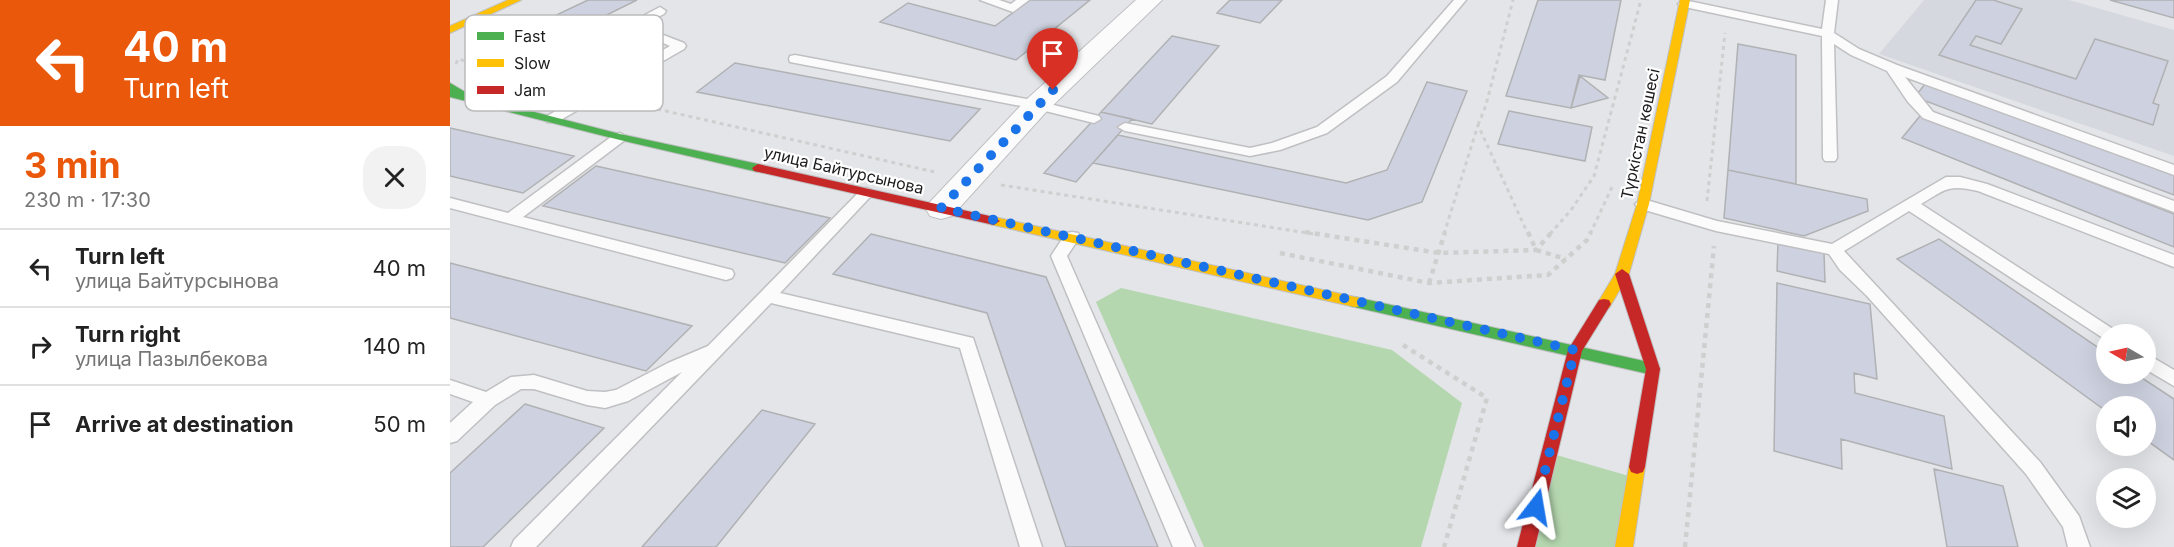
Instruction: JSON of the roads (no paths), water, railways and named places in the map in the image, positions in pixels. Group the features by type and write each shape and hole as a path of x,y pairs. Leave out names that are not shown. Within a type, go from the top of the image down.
{"street":[{"path":"483,15 516,0"},
{"path":"941,208 1037,105 1150,0"},
{"name":"Түркістан көшесі","path":"1526,547 1575,350 1622,274 1642,204 1685,2"},
{"path":"488,15 492,11"},
{"path":"450,30 465,23"},
{"path":"450,86 465,96"},
{"name":"улица Байтурсынова","path":"450,94 465,97"},
{"name":"улица Байтурсынова","path":"520,111 866,193 1072,237 1653,369"},
{"path":"1622,274 1653,369 1624,547"}],"lane":[{"path":"986,0 1013,8 1023,0"},
{"path":"1125,127 1250,152 1275,147 1322,130 1392,79 1460,0"},
{"path":"1830,158 1828,34 1832,0"},
{"path":"1685,2 1828,34 1855,52 1892,68 2174,170"},
{"path":"652,15 660,11"},
{"path":"663,39 680,46 663,56"},
{"path":"795,59 1037,105 1094,119"},
{"path":"1892,68 1913,99 1928,115 2174,207"},
{"path":"552,119 566,111"},
{"path":"511,218 620,136"},
{"path":"1834,250 1946,182 1960,182 1982,187 2174,261"},
{"path":"522,547 866,193"},
{"path":"450,203 726,274"},
{"path":"1642,204 1716,226 1834,250 1846,266 1874,292 2033,468 2072,523 2079,547"},
{"path":"1911,205 2096,327"},
{"path":"1072,237 1059,256 1184,547"},
{"path":"767,296 967,344 1031,547"},
{"path":"450,435 488,400 518,382 534,382 587,398 605,400 621,396 716,349"},
{"path":"2156,367 2174,379"},
{"path":"450,387 488,400"}]}
